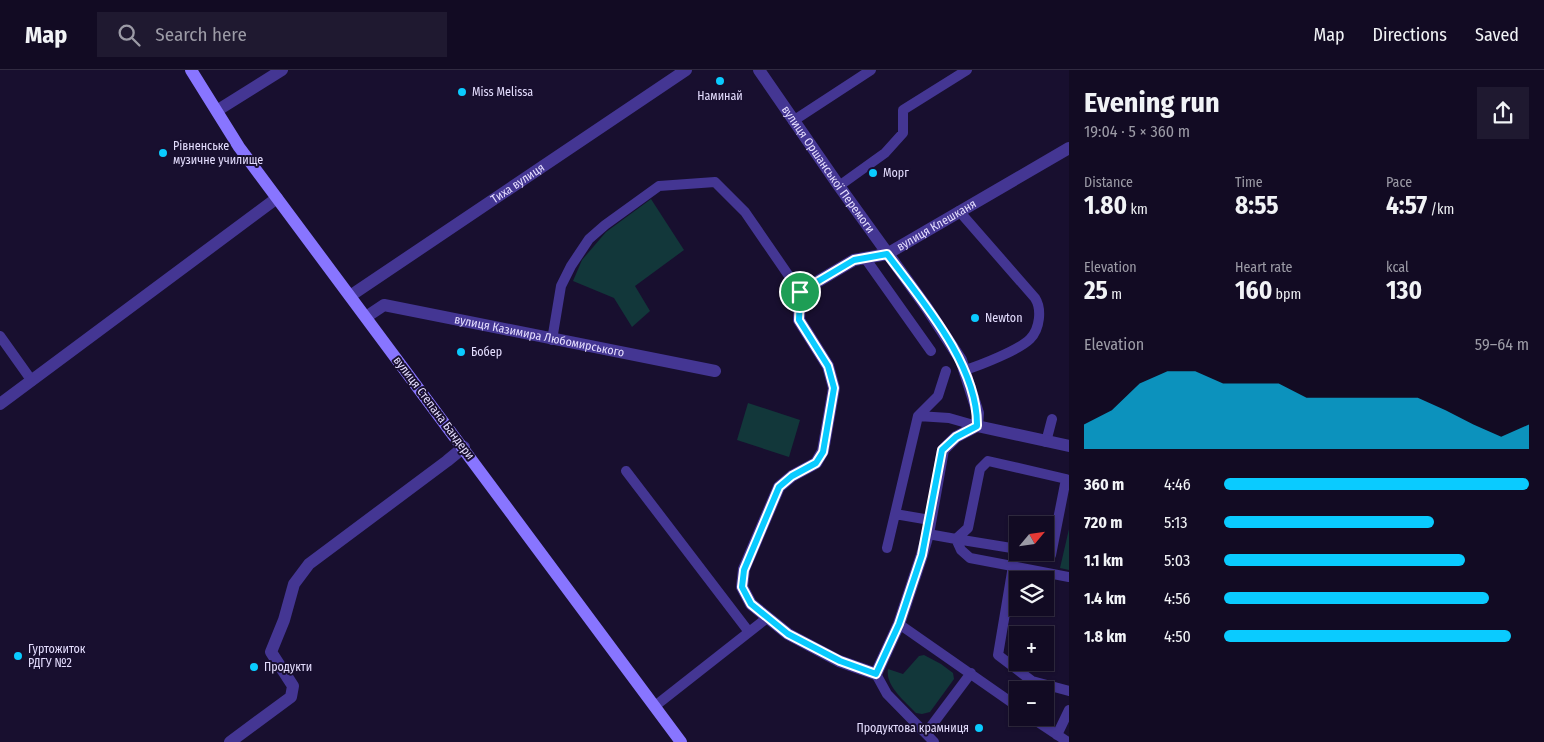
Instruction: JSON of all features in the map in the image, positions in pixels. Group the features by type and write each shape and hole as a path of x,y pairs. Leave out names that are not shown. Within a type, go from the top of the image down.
{"main road":[{"name":"вулиця Степана Бандери","path":"191,70 218,110 239,147 682,742"}],"street":[{"path":"218,110 282,70"},
{"name":"Тиха вулиця","path":"350,296 686,70"},
{"name":"вулиця Оршанської Перемоги","path":"759,70 793,121 927,308 961,360 978,412 977,426"},
{"name":"вулиця Клешканя","path":"800,292 854,260 887,254 1069,148"},
{"path":"0,404 277,198"},
{"path":"800,292 799,320 828,366 834,388 823,452 816,463 792,476 779,487 744,570 742,587 751,604 788,634 840,661 876,674 899,624 922,555 928,534 942,450 956,437 977,426 1069,446"},
{"name":"вулиця Казимира Любомирського","path":"366,317 384,305 714,371"},
{"path":"230,742 291,697 292,686 271,652 284,620 294,584 309,564 464,448"}],"lane":[{"path":"793,121 870,70"},
{"path":"839,186 885,153 903,133 903,110 967,70"},
{"path":"552,340 561,286 571,266 589,239 605,225 659,186 715,182 745,212 800,292"},
{"path":"959,212 1035,298 1039,308 1035,333 1027,341 984,364 965,370"},
{"path":"865,258 931,351"},
{"path":"0,336 32,381"},
{"path":"887,548 918,416 938,396 946,371"},
{"path":"918,416 948,418 977,426"},
{"path":"1046,442 1052,419"},
{"path":"956,539 968,528 980,469 988,462 1066,479 1054,540"},
{"path":"626,471 749,632"},
{"path":"895,514 930,520"},
{"path":"928,534 1009,548"},
{"path":"956,539 961,550 970,558 1069,577"},
{"path":"1013,566 998,655 1032,681 1069,691"},
{"path":"655,706 767,618"},
{"path":"899,624 1009,700"},
{"path":"926,733 971,673"},
{"path":"876,674 887,694 934,742"},
{"path":"1057,735 1069,710"},
{"path":"1044,726 1068,742"}],"green space":[{"path":"651,199 684,250 635,286 650,311 632,327 614,298 573,281 582,260 606,232"},
{"path":"748,403 800,420 789,457 737,440"},
{"path":"1069,529 1069,570 1060,568"},
{"path":"924,655 953,673 954,679 930,712 922,714 916,713 897,693 890,681 888,669 903,674 919,656"}],"place":[{"name":"Наминай","path":"720,81"},
{"name":"Miss Melissa","path":"462,92"},
{"name":"Рівненське музичне училище","path":"163,153"},
{"name":"Морг","path":"873,173"},
{"name":"Newton","path":"975,318"},
{"name":"Бобер","path":"461,352"},
{"name":"Гуртожиток РДГУ №2","path":"18,656"},
{"name":"Продукти","path":"254,667"},
{"name":"Продуктова крамниця","path":"979,728"}],"route":[{"path":"887,254 927,308 961,360 978,412 977,426 956,437 942,450 928,534 922,555 899,624 876,674 840,661 788,634 751,604 742,587 744,570 779,487 792,476 816,463 823,452 834,388 828,366 799,320 800,292 854,260 887,254"}]}
